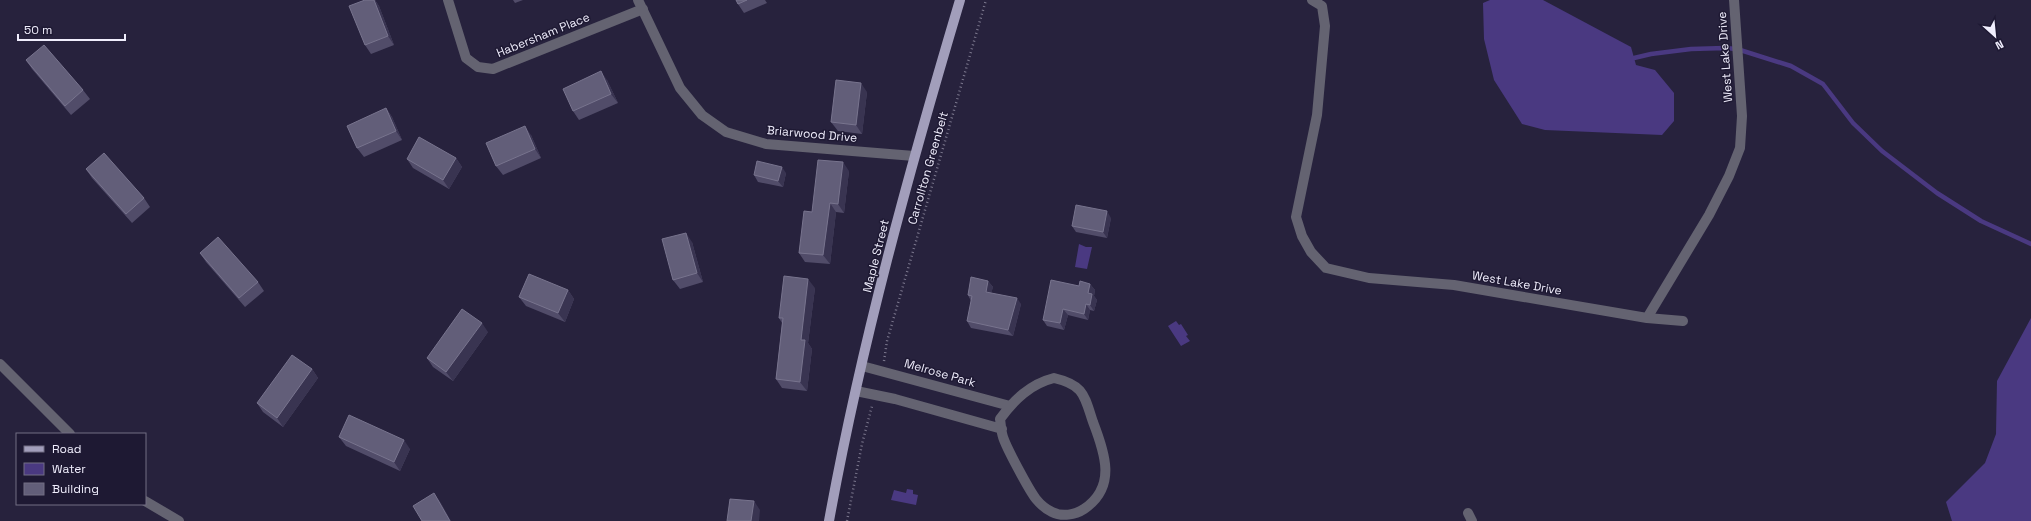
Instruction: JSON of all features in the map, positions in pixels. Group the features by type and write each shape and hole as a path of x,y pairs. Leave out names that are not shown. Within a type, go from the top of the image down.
{"main road":[{"name":"Maple Street","path":"829,521 841,454 914,156 960,0"}],"street":[{"name":"Habersham Place","path":"448,0 466,58 478,67 493,69 640,5"},
{"name":"West Lake Drive","path":"1312,0 1322,6 1325,26 1317,115 1296,217 1302,236 1308,247 1326,268 1369,278 1454,285 1647,318 1709,215 1729,176 1740,148 1742,116 1734,0"},
{"name":"Briarwood Drive","path":"640,5 680,88 702,115 726,132 766,144 914,156"},
{"path":"1647,318 1682,321"},
{"path":"0,364 69,433"},
{"name":"Melrose Park","path":"862,366 901,375 1010,406"},
{"path":"1054,378 1071,382 1078,389 1090,412 1106,462 1104,486 1099,496 1089,506 1072,514 1061,515 1043,506 1030,488 1003,438 1002,429 1000,419 1010,406 1036,385 1054,378"},
{"path":"856,391 895,399 1002,429"},
{"path":"146,502 179,521"}],"path":[{"name":"Carrollton Greenbelt","path":"887,341 986,0"},
{"path":"847,521 869,413"}],"water":[{"path":"1490,0 1543,0 1631,47 1636,65 1655,70 1674,93 1674,121 1662,135 1545,130 1522,124 1494,80 1484,39 1483,3"},
{"path":"1079,244 1086,247 1092,247 1087,269 1075,267"},
{"path":"2031,318 2031,521 1952,521 1946,502 1985,463 1996,434 1997,381"},
{"path":"1176,321 1179,325 1181,324 1190,341 1181,346 1168,326"},
{"path":"907,489 913,490 913,494 918,495 916,505 891,500 894,490 906,493"}],"building":[{"path":"365,0 374,0 388,36 365,45 349,6"},
{"path":"736,0 747,0 738,4"},
{"path":"44,45 83,90 65,106 26,60"},
{"path":"601,71 611,94 573,111 563,89"},
{"path":"836,80 861,83 856,125 831,122"},
{"path":"386,108 396,131 357,148 347,126"},
{"path":"525,126 535,149 496,166 486,143"},
{"path":"419,137 456,158 443,180 407,159"},
{"path":"104,153 144,198 126,214 86,169"},
{"path":"818,160 843,162 838,204 830,203 823,255 799,253 804,211 812,212"},
{"path":"757,161 782,167 778,181 754,175"},
{"path":"1076,205 1107,211 1103,232 1072,226"},
{"path":"686,233 697,273 673,280 662,239"},
{"path":"218,237 258,282 239,298 200,253"},
{"path":"529,274 568,290 558,313 519,297"},
{"path":"784,276 808,279 801,340 805,340 800,382 776,379 783,318 779,318"},
{"path":"971,277 988,281 986,292 1017,298 1008,330 967,321 972,296 968,295"},
{"path":"1051,280 1079,286 1080,281 1090,284 1088,293 1092,294 1090,305 1086,304 1084,314 1063,309 1060,323 1043,320"},
{"path":"462,309 482,323 446,372 427,358"},
{"path":"292,355 312,369 277,418 257,403"},
{"path":"349,415 404,440 394,462 339,437"},
{"path":"434,493 450,521 422,521 413,506"},
{"path":"730,499 754,501 751,521 727,521"}],"waterway":[{"path":"1634,58 1651,54 1691,49 1725,48 1737,49 1791,66 1823,84 1853,123 1882,151 1937,193 1981,221 2031,244"}]}
